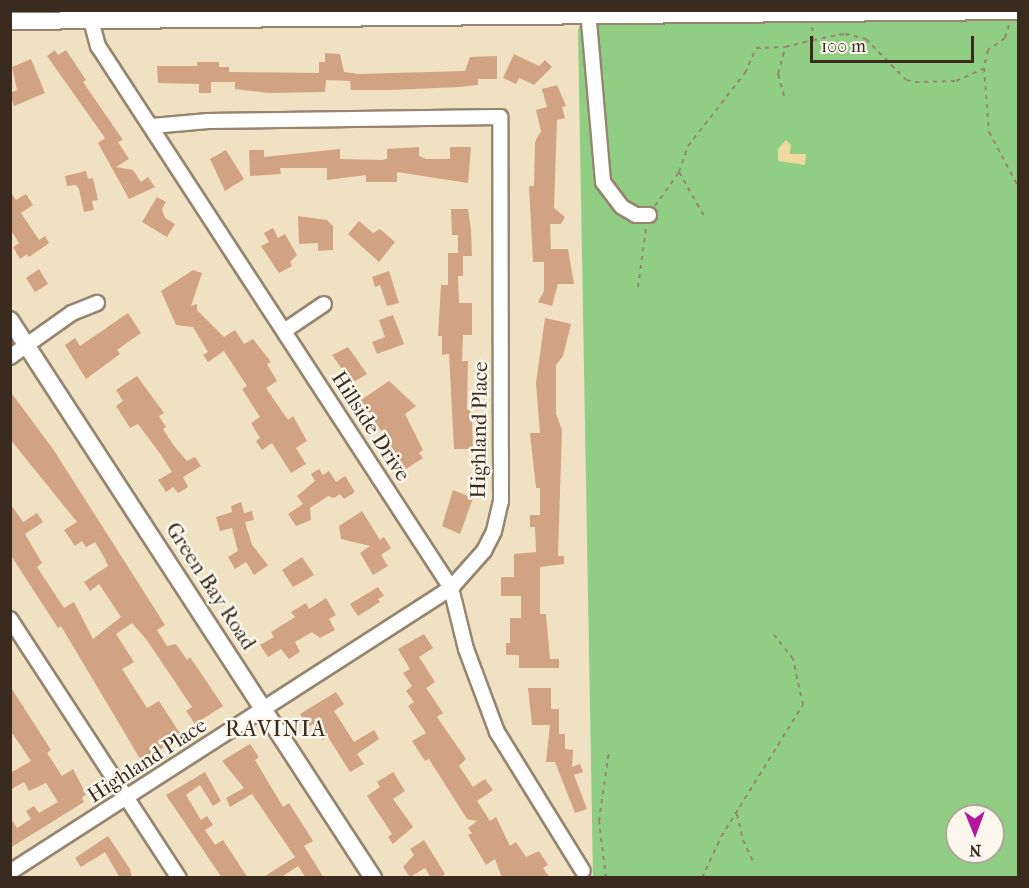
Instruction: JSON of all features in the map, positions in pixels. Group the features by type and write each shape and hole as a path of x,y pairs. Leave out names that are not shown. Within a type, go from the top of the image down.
{"main road":[{"path":"10,21 70,15 91,20 225,15 1018,11"},
{"name":"Green Bay Road","path":"10,320 373,878"}],"street":[{"path":"588,13 603,182 622,207 636,215 649,214"},
{"name":"Hillside Drive","path":"91,20 98,46 451,588 470,659 497,732 583,871"},
{"name":"Highland Place","path":"10,873 451,588 484,551 501,501 500,117 152,126"},
{"path":"10,357 72,313 97,303"},
{"path":"284,331 324,303"},
{"path":"10,619 179,878"}],"path":[{"path":"1009,11 1008,34 988,50 984,68 989,132 1018,186"},
{"path":"813,40 814,21"},
{"path":"638,288 649,214 679,172 688,146 745,73 756,48 785,47 845,34 866,39 906,80 915,82 956,81 984,68"},
{"path":"784,96 778,74 785,47"},
{"path":"679,172 704,216"},
{"path":"702,878 737,814 803,705 793,659 774,634"},
{"path":"606,878 599,821 609,751"},
{"path":"737,814 742,840 754,864"}],"green space":[{"path":"585,10 1018,11 1018,877 593,877 578,30"}],"sand":[{"path":"786,140 791,145 790,154 806,154 805,165 778,161 778,149"}],"building":[{"path":"55,50 58,55 66,50 86,80 83,82 123,140 118,142 129,159 116,167 133,170 141,182 148,177 155,187 129,199 98,143 105,138 47,56"},
{"path":"325,53 340,54 344,72 358,74 465,71 470,57 497,56 497,79 478,79 478,85 460,87 390,90 351,90 350,81 326,80 325,92 269,93 235,89 235,82 211,82 211,93 199,93 199,84 158,83 157,66 197,66 197,62 219,62 219,67 229,67 229,72 319,73 319,62 325,62"},
{"path":"514,54 539,66 545,60 552,67 534,85 519,78 516,84 503,78"},
{"path":"31,59 45,93 14,106 10,93 17,90 12,67"},
{"path":"557,85 566,106 562,107 565,118 557,120 554,208 565,217 561,224 550,224 551,249 568,249 574,284 558,284 552,306 538,302 544,291 544,262 533,262 529,186 534,186 535,142 541,131 536,110 547,107 542,89"},
{"path":"419,147 419,156 426,159 450,159 450,147 471,147 468,183 397,172 397,182 366,182 366,175 327,180 327,168 280,168 281,174 250,176 249,150 264,150 264,157 340,149 340,159 381,160 387,159 387,149"},
{"path":"226,150 244,179 225,191 210,159"},
{"path":"86,171 88,179 93,178 98,200 92,201 94,210 84,212 79,189 76,185 67,186 65,176"},
{"path":"10,191 16,200 26,194 33,205 21,213 39,240 45,236 49,243 29,257 27,254 20,259 13,247 19,243 10,229"},
{"path":"157,197 166,202 162,209 165,218 175,224 167,237 142,222"},
{"path":"451,209 468,209 471,230 472,256 463,256 463,276 458,276 459,303 472,303 472,335 463,335 462,361 468,361 467,410 470,410 472,421 473,449 454,449 449,354 442,355 442,336 438,336 441,285 448,285 448,253 458,253 458,235 452,235"},
{"path":"298,216 327,220 333,226 333,250 318,251 318,243 299,244"},
{"path":"359,221 373,233 380,229 395,242 379,262 348,234"},
{"path":"273,228 278,238 285,234 297,255 290,262 292,266 279,273 261,246 269,242 264,233"},
{"path":"39,269 48,284 35,292 26,278"},
{"path":"193,270 202,273 191,306 197,304 197,310 224,337 235,330 244,344 253,339 271,362 267,364 277,381 266,388 288,420 293,416 307,441 296,448 306,464 291,473 272,443 262,450 256,441 260,438 251,423 260,417 242,389 247,386 224,351 208,362 203,355 208,352 193,327 176,325 161,291"},
{"path":"389,271 399,303 387,306 380,285 375,287 372,277"},
{"path":"128,313 141,333 117,350 120,354 86,379 65,345 75,338 80,346"},
{"path":"393,315 404,344 377,354 372,342 385,337 379,320"},
{"path":"545,318 571,324 563,356 556,365 556,414 562,430 558,556 564,556 564,564 540,567 540,614 546,614 550,659 559,659 559,668 519,668 519,655 506,655 506,643 510,643 510,618 521,618 521,596 501,596 501,577 514,577 514,554 536,552 535,527 530,527 530,515 540,515 540,488 536,488 530,433 540,433 536,383"},
{"path":"348,347 367,374 352,383 332,355"},
{"path":"137,376 164,413 159,416 166,427 163,429 174,446 187,461 195,457 201,466 183,477 188,487 178,493 173,487 166,492 158,480 172,472 138,424 130,428 116,406 123,401 116,390"},
{"path":"389,381 416,406 405,414 423,450 419,453 423,458 406,469 361,400"},
{"path":"10,391 53,449 165,625 157,630 167,646 176,644 187,660 190,657 223,706 195,724 186,711 192,707 146,639 132,623 116,634 134,662 122,669 147,708 159,701 181,735 142,762 61,626 58,628 10,554 10,503 23,522 37,513 43,522 25,534 42,563 37,567 64,608 74,602 93,639 121,617 99,584 90,591 84,582 108,566 95,542 86,547 82,541 75,546 64,530 77,522 10,439"},
{"path":"319,469 323,475 329,471 336,482 345,476 355,492 344,499 340,494 334,498 328,496 310,508 311,520 296,526 288,514 303,504 297,496 315,481 311,474"},
{"path":"453,490 473,498 460,534 442,526"},
{"path":"241,502 244,513 252,511 254,520 245,522 252,545 268,565 254,575 246,562 235,569 228,557 238,551 232,528 220,531 216,517 232,512 231,506"},
{"path":"362,511 380,540 384,537 391,548 381,555 388,566 373,575 360,553 370,546 341,539 339,526"},
{"path":"302,557 314,575 293,587 282,570"},
{"path":"378,587 384,596 378,599 380,602 358,616 350,604"},
{"path":"326,598 336,615 329,619 335,630 320,638 312,632 295,642 300,652 289,659 281,649 268,657 260,645 274,637 271,632 295,617 291,612 306,603 309,609"},
{"path":"424,634 433,648 419,657 435,682 426,688 443,713 437,717 466,759 459,766 473,787 485,779 493,790 477,801 490,821 496,817 510,846 516,842 526,857 539,851 548,865 543,868 550,878 502,878 495,859 486,865 468,835 472,833 468,828 477,821 467,819 429,759 425,761 412,741 426,733 408,706 414,702 406,691 412,686 403,673 410,669 398,649"},
{"path":"10,686 51,750 47,753 62,776 73,769 86,794 82,798 84,802 10,848 10,817 17,828 31,819 26,811 34,806 39,813 58,802 46,783 29,791 24,782 10,790 10,773 31,761 10,730"},
{"path":"528,688 551,688 551,709 559,709 559,734 565,734 565,749 573,750 572,767 580,764 583,772 574,775 587,809 575,813 555,762 546,762 550,725 532,725"},
{"path":"336,692 344,704 334,711 354,742 374,730 379,739 357,754 364,764 350,772 328,737 323,740 313,724 308,727 300,714"},
{"path":"250,744 259,757 255,760 283,807 289,803 313,841 304,846 324,878 306,878 298,866 280,878 262,878 295,857 252,794 230,807 226,798 244,788 222,761"},
{"path":"205,772 221,801 213,806 200,785 186,795 201,820 207,816 213,825 205,830 215,845 223,840 248,878 222,878 166,795"},
{"path":"393,772 405,791 393,799 413,827 393,844 388,837 392,834 367,796 380,787 377,782"},
{"path":"108,836 130,869 132,878 120,878 105,852 81,867 75,858"},
{"path":"424,840 445,874 440,878 431,878 425,868 410,877 403,867 414,855 410,849"}],"district":[{"name":"RAVINIA","path":"276,730"}]}
